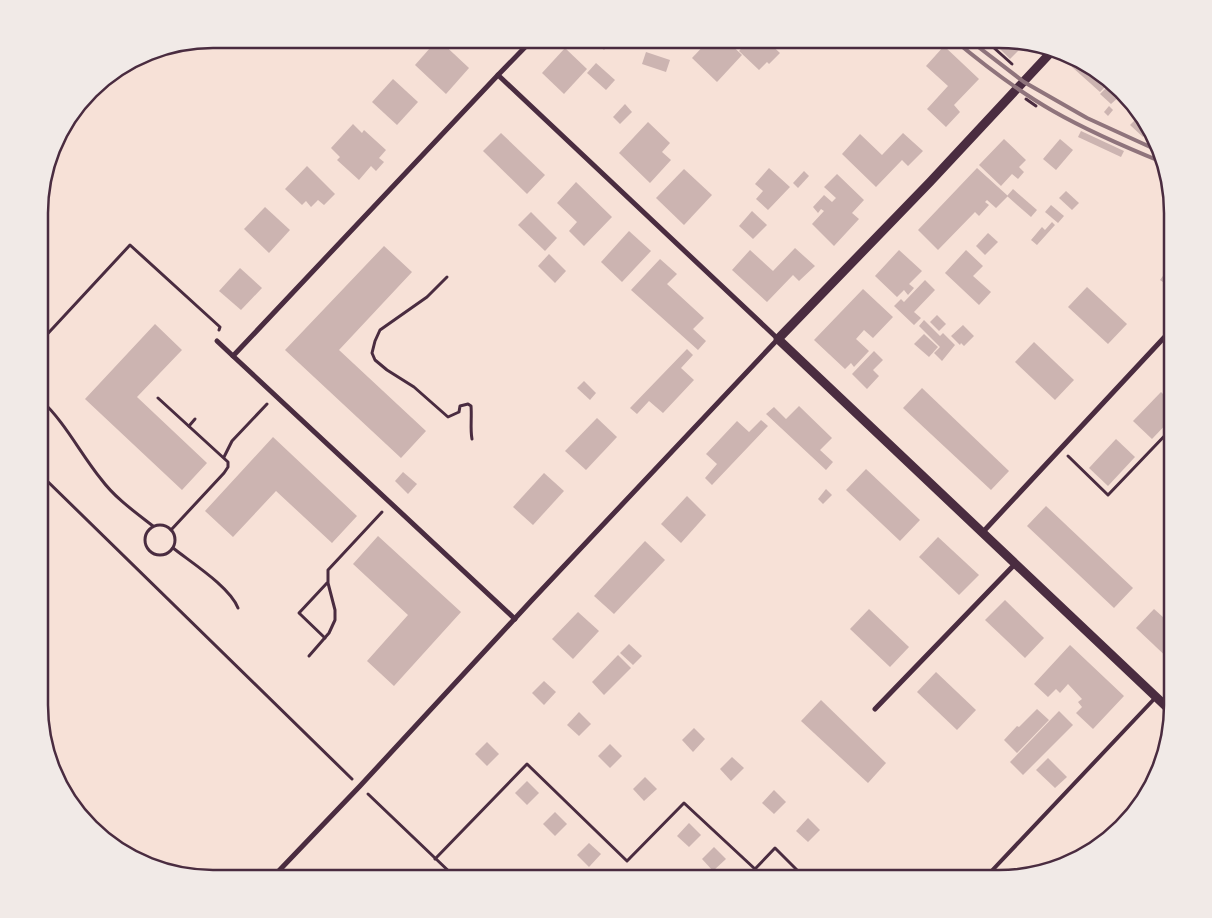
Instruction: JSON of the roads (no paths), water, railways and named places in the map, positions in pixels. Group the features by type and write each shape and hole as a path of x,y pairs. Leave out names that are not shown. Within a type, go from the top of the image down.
{"street":[{"path":"233,356 524,48"},
{"path":"280,870 778,339 930,182 1048,55"},
{"path":"498,75 1164,705"},
{"path":"982,533 1165,337"},
{"path":"217,341 515,619"},
{"path":"875,709 1015,564"}],"lane":[{"path":"992,871 1156,697"}],"railway":[{"path":"964,48 1027,95 1053,111 1156,159"},
{"path":"980,48 1024,82 1087,118 1151,148"}]}
